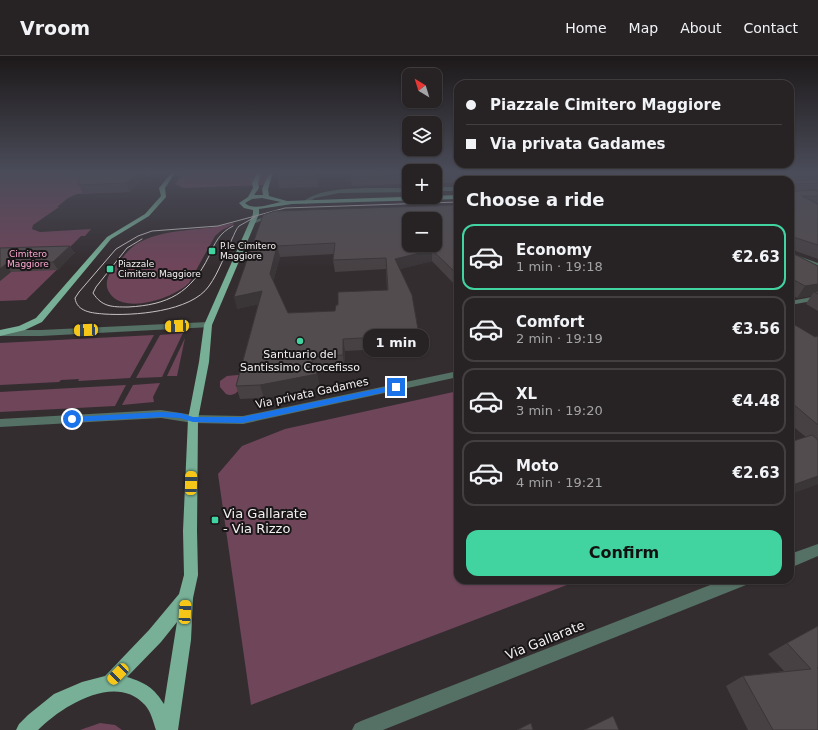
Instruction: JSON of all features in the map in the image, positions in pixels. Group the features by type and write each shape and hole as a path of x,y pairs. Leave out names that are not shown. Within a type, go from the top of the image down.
{"main road":[{"path":"0,333 22,328 39,320 109,238 147,215 158,204"},
{"path":"242,204 245,207 256,208 276,204"},
{"path":"169,730 184,640 186,598 190,575 193,419 204,362 208,324 256,214 256,208"},
{"path":"109,684 155,636 186,598"},
{"path":"25,730 41,714 65,698 87,688 109,684 132,686 150,696 162,715 165,730"}],"street":[{"path":"251,223 267,216 282,214"},
{"path":"794,256 818,265"},
{"path":"794,302 818,298"},
{"path":"0,333 41,333 208,324"},
{"name":"Via privata Gadames","path":"193,419 242,420 454,375"},
{"path":"0,423 161,414 193,419"},
{"path":"794,559 818,550"},
{"name":"Via Gallarate","path":"361,730 731,584"}],"green space":[{"name":"Cimitero Maggiore","path":"0,204 60,204 57,207 59,207 33,225 32,229 40,232 91,229 85,236 81,236 65,252 75,252 26,300 0,301"},
{"path":"234,224 222,230 215,236 189,283 182,289 161,299 137,304 125,303 116,299 109,292 107,288 107,279 128,251 137,244 151,237 162,234 209,228"},
{"path":"183,333 162,377 136,378 160,335"},
{"path":"154,335 130,378 78,381 79,379 61,380 59,382 0,385 0,343"},
{"path":"185,338 177,376 167,376"},
{"path":"248,374 240,389 234,394 226,394 220,387 220,381 227,376"},
{"path":"160,383 153,397 154,402 122,405 133,385"},
{"path":"126,385 115,406 0,412 0,392"},
{"path":"454,392 454,584 569,584 251,705 218,474 242,446 285,429"},
{"path":"100,723 115,725 122,730 80,730"}],"building":[{"path":"794,204 818,204 818,245 794,237"},
{"path":"454,205 454,271 434,252 442,252 442,212 402,212 402,252 424,252 395,259 412,295 419,335 343,339 343,355 311,357 317,374 260,385 236,386 262,291 234,297 263,215 275,211","holes":["335,243 333,260 386,258 388,290 338,292 338,305 336,305 335,311 288,313 270,274 277,246"]},
{"path":"70,246 53,262 6,264 0,269 0,248"},
{"path":"794,254 818,266 818,284 805,286 794,280"},
{"path":"794,324 815,337 818,336 818,425 794,405"},
{"path":"812,435 818,440 818,476 794,485 794,441"},
{"path":"818,626 818,730 773,730 743,676 811,669 787,643"},
{"path":"613,716 619,730 584,730"},
{"path":"531,723 533,730 517,730"}],"tram line":[{"path":"255,217 238,227 213,281 201,295 189,302 176,307 145,313 130,314 104,314 90,312 82,309 76,303 75,298 79,292 116,249 138,236 152,231 218,226 285,208 387,204"},
{"path":"142,239 127,248 96,287 93,293 96,298 104,304 117,307 142,306 166,300 177,295 186,288 202,269 218,239 224,232 233,226"}],"place":[{"name":"P.le Cimitero Maggiore","path":"212,251"},
{"name":"Piazzale Cimitero Maggiore","path":"110,269"},
{"name":"Santuario del Santissimo Crocefisso","path":"300,341"},
{"name":"Via Gallarate - Via Rizzo","path":"215,520"}],"route":[{"path":"72,419 161,414 193,419 242,420 396,387"}]}
